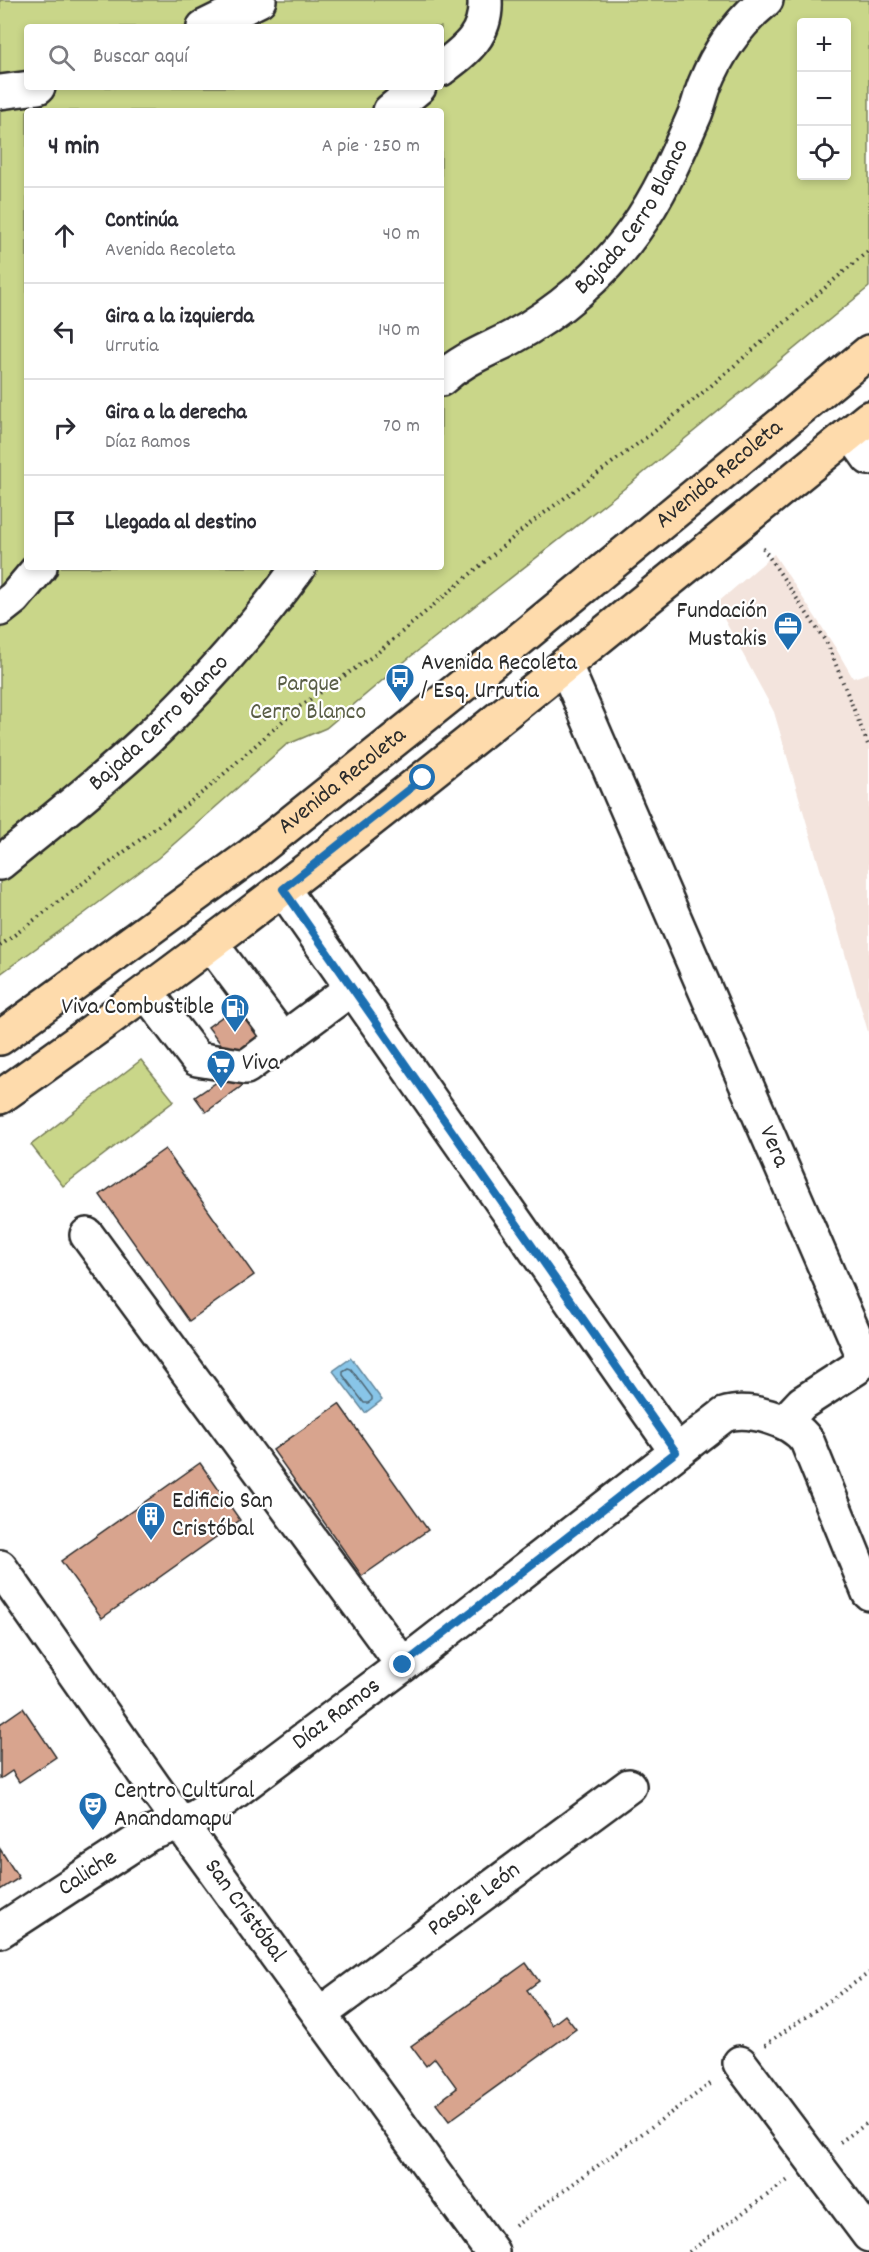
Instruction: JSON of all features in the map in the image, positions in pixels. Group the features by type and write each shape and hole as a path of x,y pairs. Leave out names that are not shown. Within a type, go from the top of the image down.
{"main road":[{"name":"Avenida Recoleta","path":"0,1038 280,831 513,645 869,352"},
{"path":"842,375 837,392 839,410 863,436"},
{"name":"Avenida Recoleta","path":"0,1097 146,993 283,889 565,665 863,436"},
{"path":"280,831 275,850 274,870 283,889"}],"street":[{"path":"210,24 259,0"},
{"path":"444,67 474,42 482,24 485,0"},
{"name":"Bajada Cerro Blanco","path":"444,377 482,350 509,339 540,321 585,284 620,249 653,203 673,164 716,61 730,38 766,0"},
{"path":"0,92 24,89"},
{"path":"394,108 415,90"},
{"path":"0,609 14,598 37,570"},
{"name":"Bajada Cerro Blanco","path":"0,863 97,783 186,701 244,637 297,570"},
{"name":"Vera","path":"565,665 860,1348 861,1360 856,1368 802,1403 784,1422"},
{"path":"283,889 676,1452"},
{"path":"211,944 283,1040"},
{"path":"146,993 197,1059 246,1067 352,988"},
{"path":"87,1234 403,1665"},
{"name":"Díaz Ramos","path":"180,1822 196,1816 225,1799 403,1665 716,1421 733,1412 748,1412 784,1422"},
{"path":"784,1422 797,1429 807,1441 869,1593"},
{"name":"San Cristóbal","path":"0,1567 180,1822 490,2249"},
{"name":"Pasaje León","path":"320,2014 629,1786"},
{"name":"Caliche","path":"0,1931 149,1834 180,1822"},
{"path":"740,2063 869,2235"}],"path":[{"path":"0,946 207,789 296,710 376,654 528,525 651,434 869,250"},
{"path":"760,543 828,645 869,747"},
{"path":"490,2249 740,2063 869,1972"},
{"path":"689,2252 869,2122"}],"shaded area":[{"path":"774,554 853,678 869,673 869,1035 774,712 716,604"}],"green space":[{"name":"Parque Cerro Blanco","path":"0,0 869,0 869,287 630,484 410,657 326,728 286,745 158,858 0,974"},
{"path":"141,1060 174,1101 63,1186 31,1145"}],"water":[{"path":"351,1358 382,1400 365,1413 333,1371"}],"building":[{"name":"Viva Combustible","path":"237,1006 261,1038 233,1060 208,1027"},
{"name":"Viva","path":"236,1069 246,1083 206,1112 195,1097"},
{"path":"165,1149 254,1275 189,1321 100,1195"},
{"path":"339,1404 428,1530 362,1576 273,1450"},
{"name":"Edificio San Cristóbal","path":"200,1463 240,1520 102,1618 61,1561"},
{"path":"23,1708 56,1757 19,1782 12,1771 0,1779 0,1724"},
{"path":"0,1849 19,1878 0,1890"},
{"path":"526,1963 539,1981 527,1990 552,2025 565,2015 576,2029 449,2121 436,2104 457,2088 435,2058 426,2066 411,2046"}],"place":[{"name":"Fundación Mustakis","path":"788,652"},
{"name":"Avenida Recoleta / Esq. Urrutia","path":"400,704"},
{"name":"Viva Combustible","path":"235,1034"},
{"name":"Viva","path":"221,1090"},
{"name":"Edificio San Cristóbal","path":"151,1542"},
{"name":"Centro Cultural Anandamapu","path":"93,1832"}],"route":[{"path":"403,1665 676,1452 283,889 423,778"}]}
